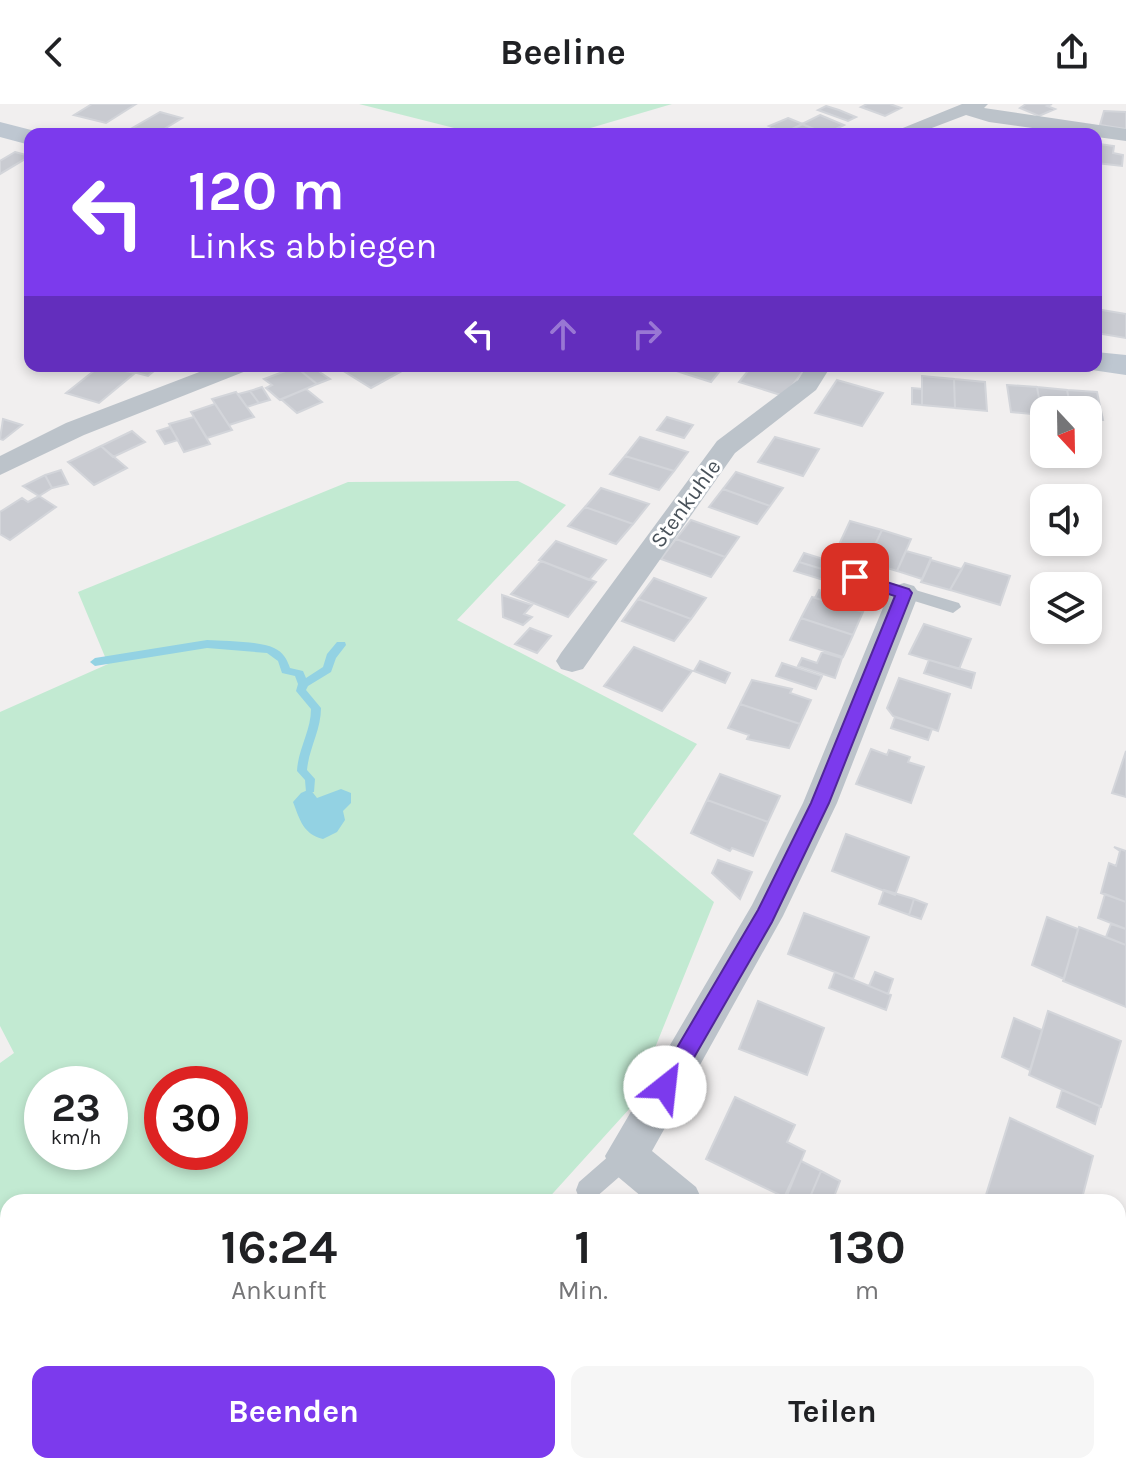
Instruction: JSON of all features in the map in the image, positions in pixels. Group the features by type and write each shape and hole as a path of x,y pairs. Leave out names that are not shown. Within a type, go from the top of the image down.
{"main road":[{"path":"0,129 24,135"},
{"path":"1102,363 1126,365"}],"street":[{"path":"914,128 973,106 989,116 1076,128"},
{"path":"1102,132 1126,135"},
{"path":"0,467 75,429 222,372"},
{"name":"Stenkuhle","path":"572,661 726,447 807,385 815,372"},
{"path":"671,1194 626,1156 772,902 820,803 904,593"}],"lane":[{"path":"855,577 953,607"},
{"path":"587,1190 626,1156"}],"green space":[{"path":"359,104 672,104 590,128 454,128"},
{"path":"518,481 566,505 457,620 697,744 633,834 714,902 631,1107 552,1194 0,1194 0,1063 14,1053 0,1026 0,712 108,664 78,592 348,482"}],"water":[{"path":"310,789 317,798 341,789 351,793 351,803 343,811 345,820 337,832 323,839 307,830 293,802"}],"building":[{"path":"92,104 136,104 106,123 74,115"},
{"path":"890,104 901,108 885,116 861,107"},
{"path":"1026,104 1052,104 1047,106 1055,109 1039,116 1020,108"},
{"path":"826,106 856,117 848,121 818,110"},
{"path":"1104,111 1126,112 1126,129 1100,125"},
{"path":"160,112 182,118 166,128 132,128"},
{"path":"820,115 844,125 838,128 812,128 802,124"},
{"path":"788,118 803,124 795,128 769,126"},
{"path":"1102,144 1114,146 1113,153 1123,155 1122,166 1102,164"},
{"path":"15,152 24,154 24,160 0,174 0,161"},
{"path":"1102,310 1126,314 1126,338 1102,334"},
{"path":"92,372 135,373 99,403 66,393"},
{"path":"283,372 302,372 317,384 280,400 266,388 272,385 264,379"},
{"path":"302,372 320,372 330,379 317,384"},
{"path":"345,372 400,372 371,388"},
{"path":"680,372 719,372 711,382"},
{"path":"747,372 802,372 784,396 739,382"},
{"path":"922,376 954,379 955,408 922,405"},
{"path":"954,379 985,382 987,411 955,408"},
{"path":"837,380 883,393 862,426 815,413"},
{"path":"1007,385 1037,387 1039,396 1030,396 1030,414 1011,412"},
{"path":"262,387 270,400 259,403 250,391"},
{"path":"1037,387 1067,390 1068,396 1039,396"},
{"path":"912,388 922,389 922,405 912,404"},
{"path":"306,389 322,402 297,413 281,399"},
{"path":"1067,390 1097,392 1098,396 1068,396"},
{"path":"250,391 259,403 247,407 238,394"},
{"path":"236,392 254,417 229,425 212,399"},
{"path":"215,404 232,430 207,438 191,412"},
{"path":"194,417 210,444 184,452 169,424"},
{"path":"667,417 693,425 684,438 657,430"},
{"path":"3,419 22,425 3,440 0,439"},
{"path":"170,427 178,440 165,444 157,431"},
{"path":"132,431 145,442 113,457 101,446"},
{"path":"640,437 688,452 674,471 625,456"},
{"path":"775,437 819,449 803,476 758,462"},
{"path":"101,446 127,468 94,485 68,462"},
{"path":"625,456 674,471 659,490 610,474"},
{"path":"61,470 68,484 52,488 45,475"},
{"path":"736,472 783,488 770,506 723,489"},
{"path":"45,475 52,488 39,496 23,486"},
{"path":"601,488 649,504 633,524 585,507"},
{"path":"723,489 770,506 757,524 709,507"},
{"path":"39,496 56,507 10,540 0,534 0,512 22,498 28,502"},
{"path":"585,507 633,524 616,544 568,526"},
{"path":"691,520 739,537 725,557 676,539"},
{"path":"850,521 882,530 867,562 835,553"},
{"path":"882,530 911,539 897,571 867,562"},
{"path":"676,539 725,557 711,577 661,559"},
{"path":"556,541 606,560 589,580 539,560"},
{"path":"906,551 931,558 922,579 897,571"},
{"path":"804,553 836,563 832,572 799,562"},
{"path":"931,560 962,569 950,590 921,582"},
{"path":"541,561 596,582 568,617 511,594"},
{"path":"799,562 832,572 827,581 794,571"},
{"path":"965,563 1010,576 1000,605 950,590"},
{"path":"654,578 706,598 691,619 638,599"},
{"path":"819,590 847,599 844,607 815,598"},
{"path":"502,595 532,605 524,614 532,617 523,625 503,617"},
{"path":"812,597 863,612 853,635 801,618"},
{"path":"638,599 691,619 674,641 622,621"},
{"path":"801,618 853,635 843,657 790,640"},
{"path":"924,624 971,639 959,669 909,654"},
{"path":"530,628 551,636 537,653 515,644"},
{"path":"634,647 692,671 662,711 604,686"},
{"path":"822,652 842,658 835,678 798,666 802,658 817,663"},
{"path":"929,660 975,673 971,688 924,673"},
{"path":"700,661 730,673 725,683 694,671"},
{"path":"782,663 822,676 816,689 776,676"},
{"path":"899,678 950,694 938,731 893,716 887,708"},
{"path":"752,680 792,689 790,693 811,700 800,724 740,704"},
{"path":"740,704 800,724 789,748 747,739 749,735 728,728"},
{"path":"895,717 932,729 928,740 891,728"},
{"path":"871,749 887,755 889,750 910,757 908,762 924,767 911,803 856,784"},
{"path":"1126,751 1126,797 1112,793"},
{"path":"720,774 780,796 768,822 707,800"},
{"path":"707,800 768,822 753,856 732,848 730,851 691,833"},
{"path":"846,834 909,857 895,895 832,871"},
{"path":"1114,847 1126,851 1126,902 1101,893 1109,863 1116,866 1120,851"},
{"path":"718,860 752,872 740,899 712,873"},
{"path":"884,890 914,899 909,915 879,904"},
{"path":"1105,894 1126,902 1126,929 1098,918"},
{"path":"914,899 927,904 921,919 909,915"},
{"path":"804,913 869,937 853,979 788,954"},
{"path":"1047,917 1078,929 1064,979 1032,965"},
{"path":"1111,924 1126,929 1126,945 1106,937"},
{"path":"1079,927 1126,945 1126,1007 1063,981"},
{"path":"835,972 891,995 886,1010 829,988"},
{"path":"875,972 893,979 888,994 869,986"},
{"path":"758,1001 824,1028 807,1075 739,1049"},
{"path":"1048,1011 1121,1041 1101,1107 1029,1075"},
{"path":"1014,1018 1042,1030 1030,1070 1002,1057"},
{"path":"1062,1090 1100,1106 1095,1124 1057,1107"},
{"path":"735,1097 795,1125 787,1142 805,1151 788,1194 778,1194 706,1159"},
{"path":"1010,1118 1093,1156 1083,1194 986,1194"},
{"path":"801,1161 821,1171 811,1194 786,1194"},
{"path":"821,1171 840,1181 835,1194 811,1194"}],"waterway":[{"path":"95,662 207,644 241,646 270,650 282,659 286,670 299,674 303,684"},
{"path":"303,684 327,669 331,657 341,645"},
{"path":"303,684 301,691 316,708 315,725 302,763 302,771 310,779 310,789"}],"route":[{"path":"665,1087 765,916 820,803 904,593 855,577"}]}
